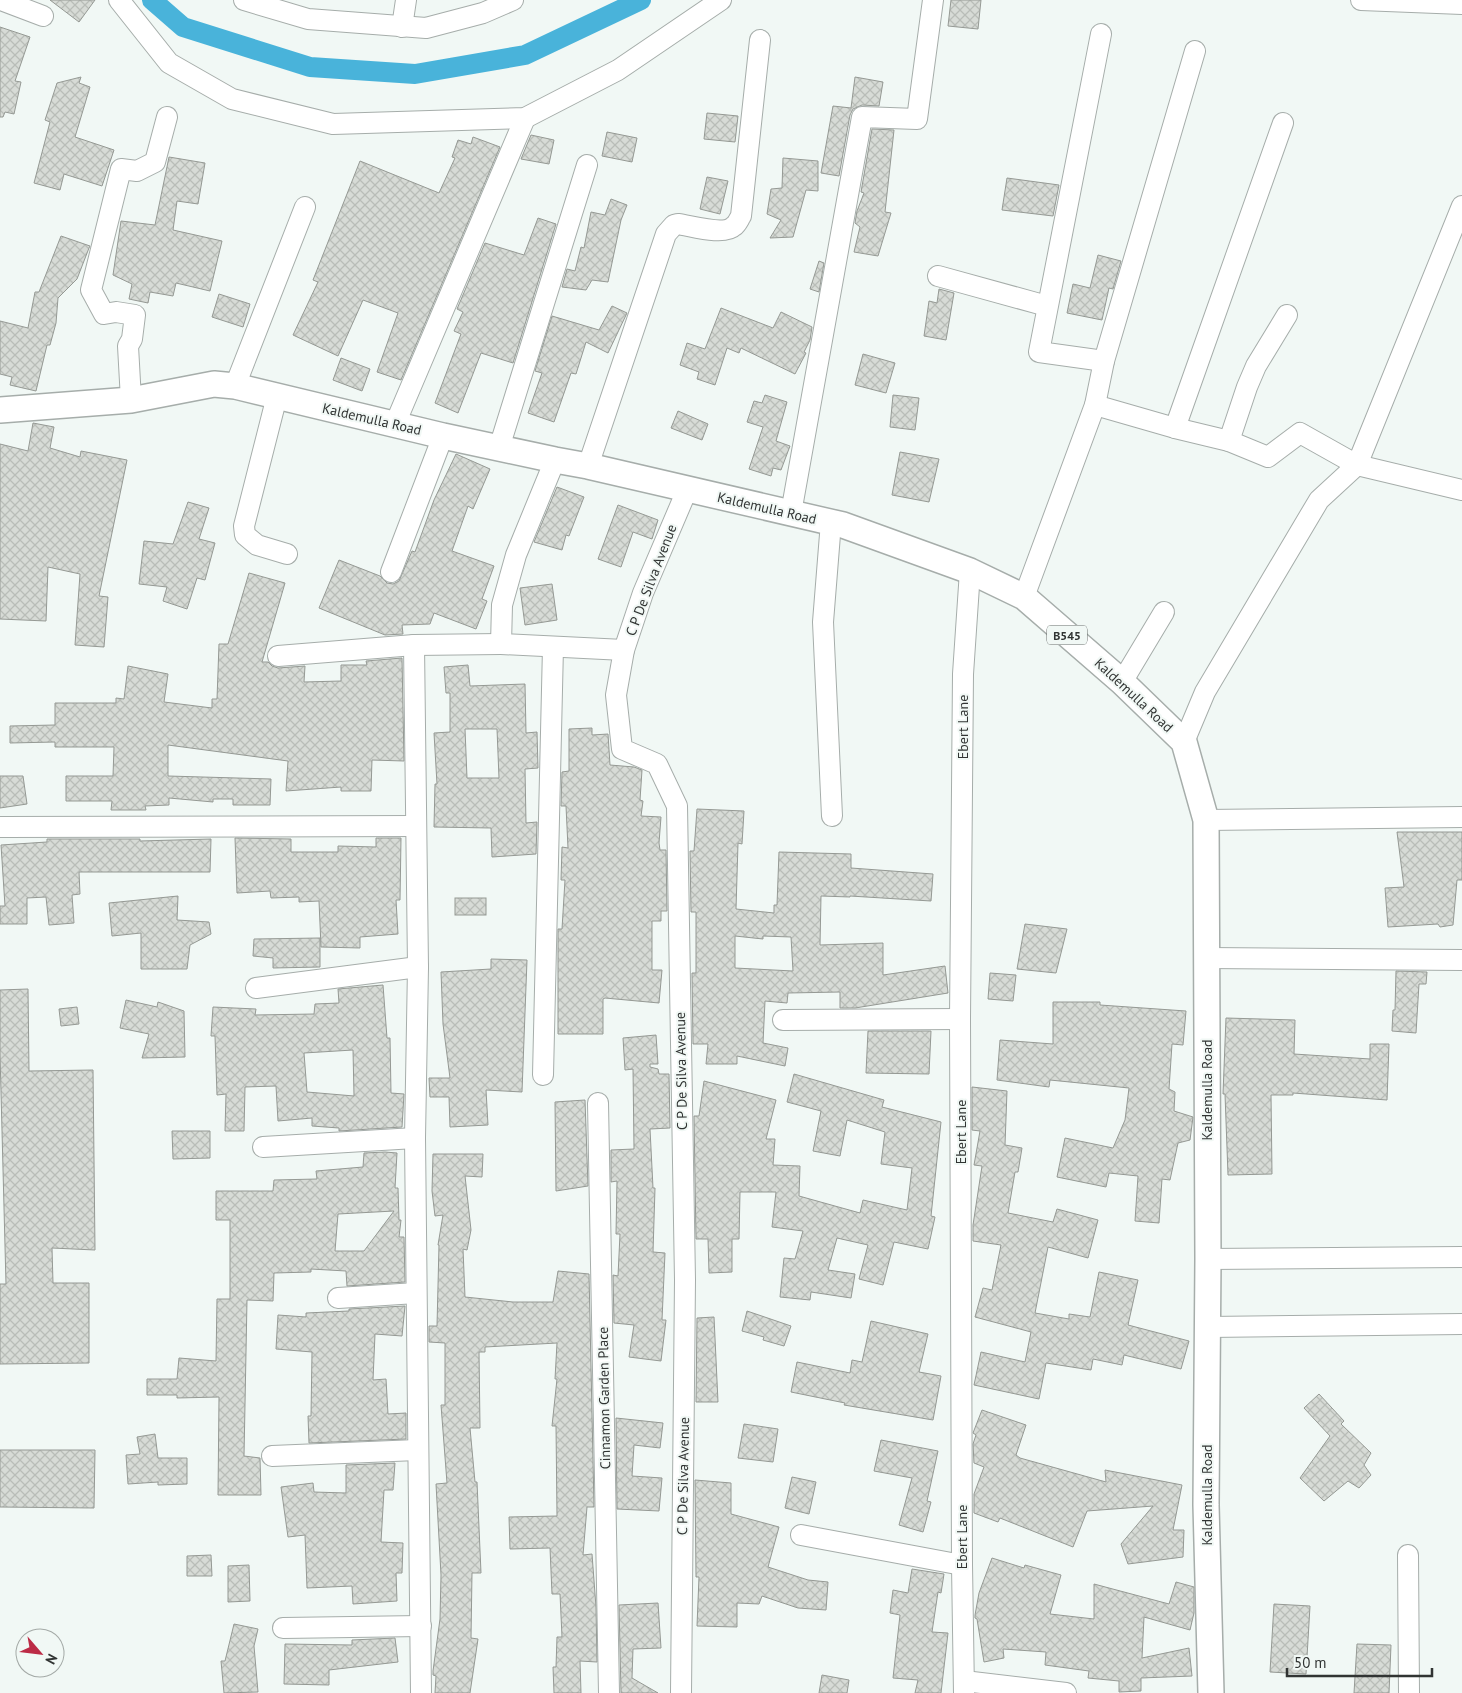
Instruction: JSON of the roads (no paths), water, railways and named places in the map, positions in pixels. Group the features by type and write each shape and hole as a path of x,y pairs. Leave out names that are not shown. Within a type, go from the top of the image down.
{"main road":[{"name":"Kaldemulla Road","path":"0,410 131,400 214,384 235,386 443,436 588,466 843,525 970,571 1024,598 1122,682 1184,742 1206,820 1208,1259 1206,1505 1211,1693"}],"street":[{"path":"1,0 43,16"},
{"path":"119,0 169,63 232,99 333,124 525,118 618,70 721,0"},
{"path":"244,0 308,19 426,28 483,13 507,1"},
{"path":"402,27 406,0"},
{"path":"791,513 862,117 917,119 933,0"},
{"path":"1361,0 1462,4"},
{"path":"1101,34 1039,352 1104,361"},
{"path":"588,466 666,234 674,225 678,224 718,231 727,230 734,226 741,216 760,40"},
{"path":"1024,598 1095,405 1104,361 1195,51"},
{"path":"131,400 128,346 132,339 135,315 116,312 104,314 91,290 121,169 137,171 155,162 167,117"},
{"path":"395,424 525,118"},
{"path":"1175,428 1283,123"},
{"path":"499,448 587,165"},
{"path":"1184,742 1205,692 1318,500 1357,465 1462,206"},
{"path":"235,386 306,207"},
{"path":"938,276 1047,306"},
{"path":"1228,441 1250,380 1286,315"},
{"path":"277,396 244,526 245,535 257,545 287,554"},
{"path":"1095,405 1228,441 1268,457 1300,433 1357,465 1462,490"},
{"path":"391,572 443,436"},
{"path":"501,644 502,605 516,555 555,460"},
{"name":"C P De Silva Avenue","path":"681,1693 685,1280 677,806 657,764 622,749 616,694 624,650 643,593 687,490"},
{"path":"831,522 824,622 832,816"},
{"name":"Ebert Lane","path":"964,1687 960,1019 963,674 970,571"},
{"path":"1122,682 1164,612"},
{"path":"278,656 414,645 501,644 624,650"},
{"path":"414,645 418,967 415,1138 417,1450 421,1693"},
{"path":"543,1075 553,647"},
{"path":"1206,820 1462,817"},
{"path":"0,827 416,826"},
{"path":"1206,958 1462,960"},
{"path":"256,988 418,967"},
{"path":"783,1020 960,1019"},
{"name":"Cinnamon Garden Place","path":"598,1103 609,1693"},
{"path":"263,1147 415,1138"},
{"path":"1208,1259 1462,1257"},
{"path":"338,1298 416,1293"},
{"path":"1208,1326 1462,1324"},
{"path":"272,1456 417,1450"},
{"path":"801,1536 962,1565"},
{"path":"1408,1555 1409,1693"},
{"path":"283,1628 421,1626"},
{"path":"964,1687 1066,1693"}],"waterway":[{"path":"152,0 183,27 310,67 415,74 525,55 641,0"}]}
